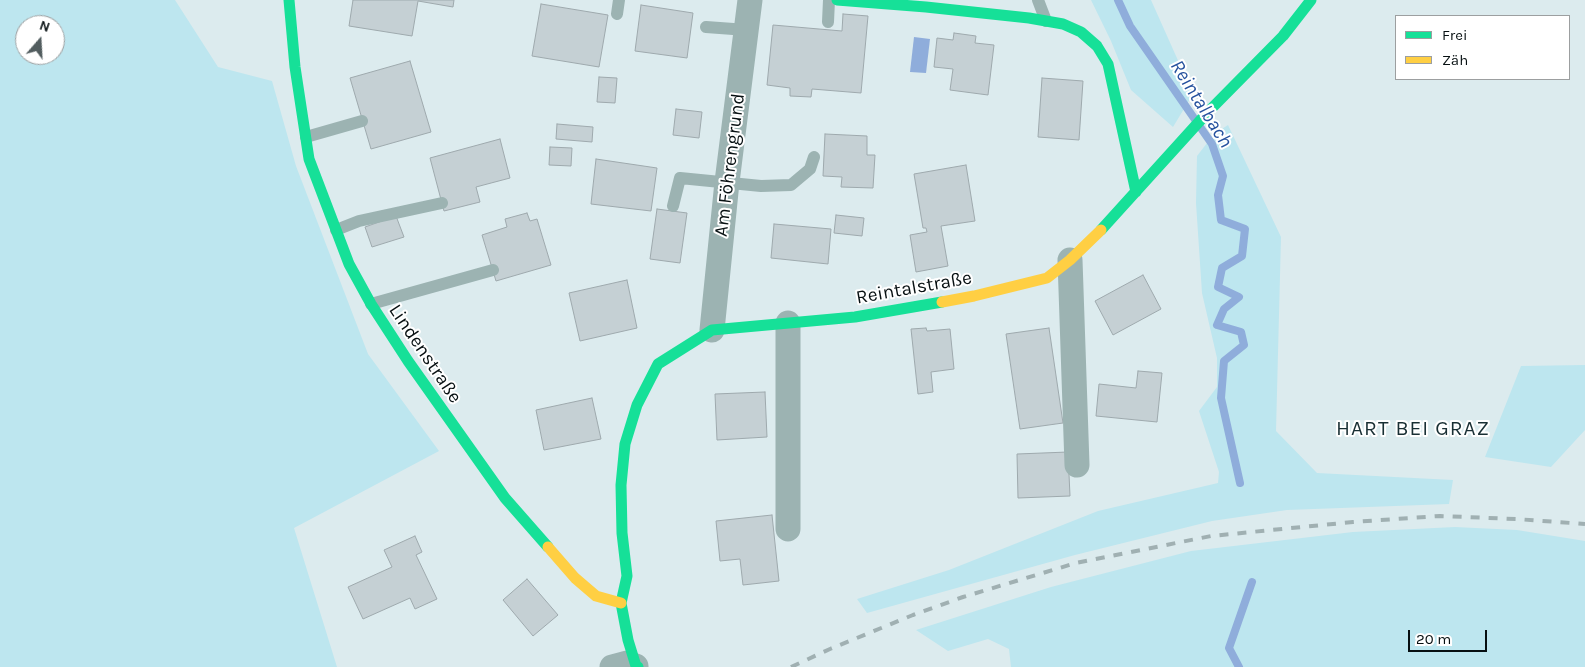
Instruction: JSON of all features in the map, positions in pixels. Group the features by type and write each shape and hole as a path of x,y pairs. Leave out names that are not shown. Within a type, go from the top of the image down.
{"street":[{"name":"Lindenstraße","path":"289,0 295,67 309,159 349,264 371,304 408,361 505,498 575,578 596,596 621,603"},
{"name":"Am Föhrengrund","path":"712,330 726,182 750,0"},
{"path":"837,0 903,2 1046,21 1063,24 1082,32 1097,46 1108,64 1136,192"},
{"name":"Reintalstraße","path":"621,603 626,576 622,534 621,486 625,444 637,405 658,364 712,330 855,317 974,296 1047,278 1070,260 1106,225 1207,113 1283,36 1311,0"},
{"path":"1070,260 1077,465"},
{"path":"788,323 788,529"},
{"path":"621,603 628,640 629,667"}],"lane":[{"path":"617,14 619,0"},
{"path":"828,22 829,0"},
{"path":"1038,0 1046,21"},
{"path":"706,27 746,30"},
{"path":"306,137 362,121"},
{"path":"673,206 680,178 761,186 791,186 810,169 814,157"},
{"path":"336,230 359,221 442,203"},
{"path":"371,304 493,270"}],"shaded area":[{"path":"0,0 175,0 218,67 272,81 296,166 368,354 439,451 294,528 337,667 0,667"},
{"path":"1091,0 1151,0 1193,94 1173,127 1131,90 1111,41"},
{"path":"1228,125 1281,237 1276,431 1317,473 1453,480 1449,504 1287,510 1212,521 1075,555 867,613 857,599 949,570 1098,511 1218,483 1219,472 1199,411 1217,387 1217,358 1202,293 1196,203 1197,156 1214,134"},
{"path":"1585,365 1585,430 1551,467 1485,457 1521,366"},
{"path":"1455,527 1517,530 1585,541 1585,667 1011,667 1009,649 988,639 948,651 916,630 1051,587 1191,551 1353,532"}],"water":[{"path":"914,37 930,39 926,73 910,72"}],"building":[{"path":"353,0 454,0 453,7 418,1 412,36 349,26"},
{"path":"541,4 608,15 599,67 532,56"},
{"path":"641,5 693,13 687,58 635,51"},
{"path":"843,14 868,16 861,93 812,89 811,97 790,96 790,88 767,85 773,25 842,31"},
{"path":"954,33 976,36 975,43 994,45 988,95 950,90 953,69 934,67 937,38 953,40"},
{"path":"410,61 431,132 371,149 350,78"},
{"path":"599,77 617,78 615,103 597,102"},
{"path":"1042,78 1083,81 1079,140 1038,137"},
{"path":"676,109 702,112 699,138 673,135"},
{"path":"557,124 593,127 592,142 556,139"},
{"path":"825,134 867,136 867,155 875,155 873,188 841,187 842,177 823,176"},
{"path":"500,139 510,178 476,187 480,202 444,211 430,158"},
{"path":"550,147 572,148 571,166 549,165"},
{"path":"596,159 657,168 651,211 591,204"},
{"path":"966,165 975,221 941,226 948,266 916,272 910,235 927,232 926,228 923,228 914,174"},
{"path":"657,209 687,213 680,263 650,259"},
{"path":"527,213 530,221 537,219 551,265 496,281 482,235 507,227 505,219"},
{"path":"836,215 864,218 862,236 834,233"},
{"path":"396,216 404,237 372,247 365,227"},
{"path":"774,224 831,229 828,264 771,258"},
{"path":"1143,275 1161,309 1113,335 1095,301"},
{"path":"627,280 637,328 580,341 569,293"},
{"path":"926,328 927,331 950,329 954,369 931,372 933,392 918,394 911,329"},
{"path":"1049,328 1063,423 1020,429 1006,334"},
{"path":"1138,371 1162,373 1157,422 1096,416 1099,384 1136,388"},
{"path":"765,392 767,437 717,440 715,394"},
{"path":"592,398 601,439 544,450 536,410"},
{"path":"1068,452 1070,496 1018,498 1017,454"},
{"path":"772,515 779,581 743,585 740,559 720,561 716,521"},
{"path":"415,536 422,552 416,555 437,599 415,609 410,598 363,619 348,587 392,567 384,550"},
{"path":"527,579 558,615 533,636 503,600"}],"waterway":[{"name":"Reintalbach","path":"1118,0 1130,26 1212,144 1223,176 1218,195 1221,220 1245,229 1242,256 1222,268 1218,287 1239,297 1224,309 1217,325 1241,332 1244,345 1224,361 1221,398 1240,483"},
{"name":"Reintalbach","path":"1239,667 1229,648 1252,582"}],"railway":[{"path":"791,667 913,615 963,597 1076,563 1211,536 1353,522 1440,516 1585,524"}],"traffic: fast":[{"path":"289,0 295,67 309,159 349,264 371,304 408,361 505,498 548,547"},
{"path":"837,0 1029,18 1063,24 1081,32 1097,46 1108,64 1136,192"},
{"path":"1101,230 1207,113 1283,36 1311,0"},
{"path":"638,667 636,666 628,640 621,603 627,576 622,533 621,485 625,444 637,405 658,364 712,330 855,317 942,302"}],"traffic: slow":[{"path":"942,302 1047,278 1070,260 1101,230"},
{"path":"548,547 575,578 596,596 621,603"}],"district":[{"name":"HART BEI GRAZ","path":"1413,429"}]}
